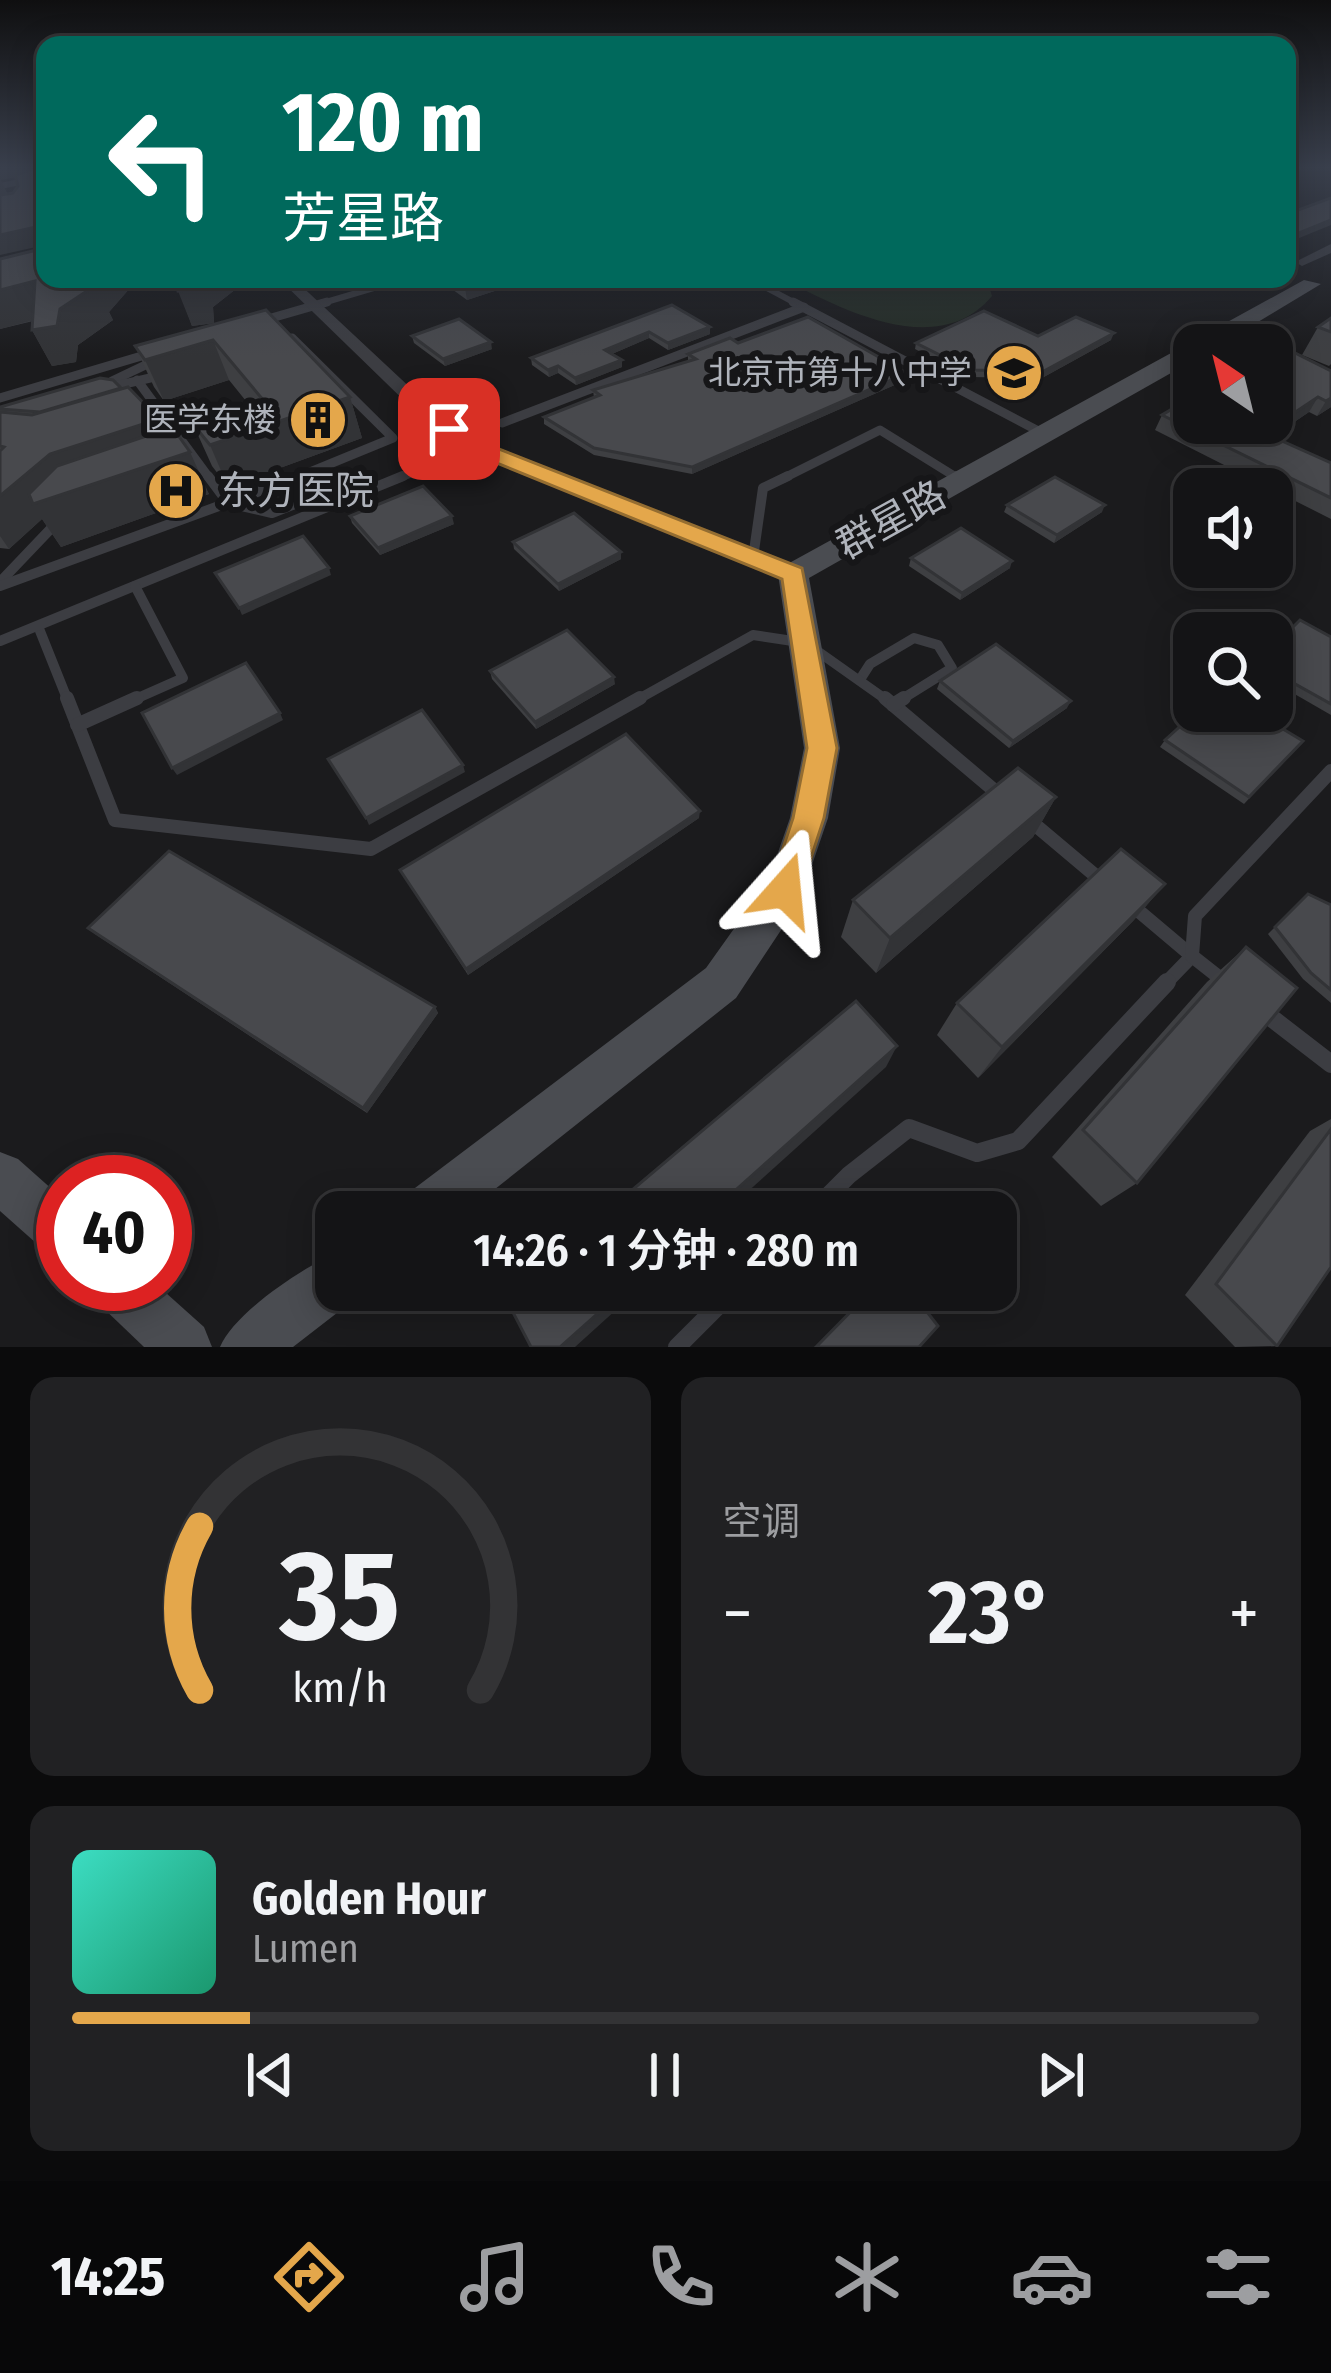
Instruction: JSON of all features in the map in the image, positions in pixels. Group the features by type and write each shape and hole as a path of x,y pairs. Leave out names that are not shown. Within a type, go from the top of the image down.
{"street":[{"path":"1331,248 1306,280 1331,300"},
{"path":"296,288 425,411 474,446 793,574"},
{"path":"1237,324 1293,288"},
{"name":"群星路","path":"452,1191 721,983 785,890 808,818 822,748 793,574 1173,363"},
{"path":"0,1177 36,1209"},
{"path":"248,1347 315,1296"},
{"path":"146,1311 184,1347"}],"lane":[{"path":"247,325 373,288"},
{"path":"767,288 1046,435"},
{"path":"502,424 804,308"},
{"path":"0,584 385,445 393,437 291,337 273,341"},
{"path":"0,398 157,351"},
{"path":"168,374 94,392 177,353"},
{"path":"137,380 228,503 272,513 346,484"},
{"path":"138,417 159,410"},
{"path":"753,558 763,488 880,430 963,481"},
{"path":"0,641 444,459"},
{"path":"176,466 195,460"},
{"path":"0,584 77,500"},
{"path":"77,725 183,678 135,586"},
{"path":"38,626 115,820 370,850 753,635 806,643 860,678 1192,956 1331,1064"},
{"path":"860,678 870,664 914,638 938,645 952,668 893,705"},
{"path":"833,1191 909,1128 977,1153 1018,1141 1192,956 1195,916 1331,771"},
{"path":"677,1347 713,1311"}],"shaded area":[{"path":"802,288 990,288 992,296 970,315 945,325 917,327 860,315"}],"building":[{"path":"36,250 36,288 92,288 60,309 57,326 32,330 35,281 0,290 0,259"},
{"path":"672,305 710,327 668,343 649,332 605,350 622,360 575,378 558,366 548,370 531,358"},
{"path":"266,310 350,397 210,445 193,424 264,401 213,340 145,360 135,346"},
{"path":"984,311 1038,336 1076,317 1114,333 1044,371 970,370 916,343"},
{"path":"808,317 907,373 692,467 594,448 544,417 600,395 593,390 696,359 688,354 730,338 738,343"},
{"path":"1331,318 1331,332 1318,327"},
{"path":"459,319 491,342 443,359 412,336"},
{"path":"1293,352 1331,371 1331,398 1318,397 1293,414"},
{"path":"100,378 113,380 121,388 40,412 0,409 0,407"},
{"path":"128,387 159,419 50,454 0,496 0,451 4,447 0,446 0,412 32,415"},
{"path":"167,429 175,431 190,452 33,504 29,494 57,466"},
{"path":"1221,444 1289,444 1331,463 1331,498 1293,479 1293,468 1270,468"},
{"path":"1055,477 1105,505 1057,535 1007,505"},
{"path":"423,486 452,516 378,548 350,516"},
{"path":"574,513 621,552 558,584 513,542"},
{"path":"961,528 1012,561 962,593 911,558"},
{"path":"303,536 329,568 239,608 215,573"},
{"path":"1300,620 1331,637 1331,704 1293,683 1293,627"},
{"path":"567,630 614,677 535,722 490,671"},
{"path":"996,644 1071,701 1013,741 940,681"},
{"path":"246,663 280,713 172,768 142,713"},
{"path":"422,710 463,765 366,818 328,759"},
{"path":"1174,732 1288,732 1303,741 1249,797 1165,740"},
{"path":"626,734 700,811 466,969 400,870"},
{"path":"1018,768 1056,797 890,938 853,900"},
{"path":"1121,849 1165,884 1002,1047 957,1003"},
{"path":"169,851 435,1007 363,1108 88,928"},
{"path":"1308,894 1331,905 1331,990 1311,973 1275,927"},
{"path":"1246,947 1297,988 1137,1183 1083,1130"},
{"path":"856,1001 897,1046 735,1191 631,1191"},
{"path":"1331,1129 1331,1267 1277,1346 1216,1284"},
{"path":"512,1311 600,1311 560,1347 531,1347"},
{"path":"851,1311 926,1311 938,1326 919,1347 816,1347"}],"place":[{"name":"北京市第十八中学","path":"1014,373"},
{"name":"医学东楼","path":"318,420"},
{"name":"东方医院","path":"176,491"}],"route":[{"path":"449,429 474,446 793,574 822,748 808,818 785,890"}]}
